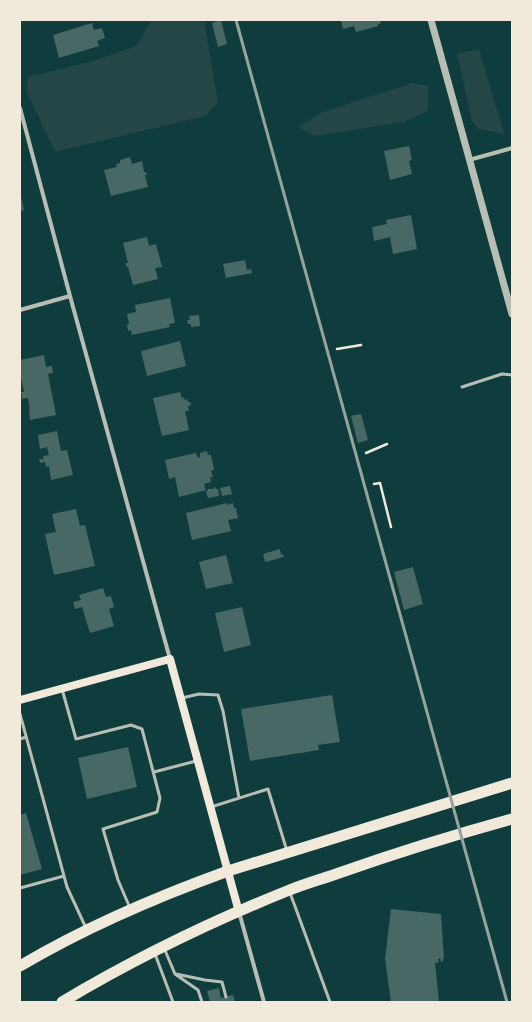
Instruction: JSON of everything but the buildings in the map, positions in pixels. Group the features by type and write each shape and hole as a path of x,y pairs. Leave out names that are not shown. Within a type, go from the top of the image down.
{"highway":[{"path":"20,965 86,929 130,909 228,871 512,783"},
{"path":"62,1002 110,974 159,949 288,891 374,861 512,819"}],"main road":[{"path":"20,700 170,658 239,912"}],"street":[{"path":"431,20 512,314"},
{"path":"20,108 70,296 170,658"},
{"path":"469,160 512,148"},
{"path":"20,310 70,296"},
{"path":"239,912 264,1002"}],"lane":[{"path":"462,387 502,374 512,375"},
{"path":"62,688 76,739 131,725 142,729 160,798 157,812 103,829 118,880 130,909"},
{"path":"180,699 199,694 218,695 224,711 239,798"},
{"path":"20,714 66,887 86,929"},
{"path":"20,739 26,737"},
{"path":"154,772 198,760"},
{"path":"211,807 268,789 288,852"},
{"path":"20,888 64,876"},
{"path":"288,891 330,1002"},
{"path":"159,949 175,974 198,990 202,1002"},
{"path":"159,949 173,1002"},
{"path":"175,974 222,982 226,997"}],"path":[{"path":"337,349 361,345"},
{"path":"366,453 387,444"},
{"path":"374,484 380,483 391,527"}],"shaded area":[{"path":"152,20 204,20 218,102 205,116 55,152 27,92 28,77 93,61 136,46"},
{"path":"479,49 504,134 479,129 472,121 457,54"},
{"path":"413,83 428,86 428,111 404,122 314,136 298,127 323,112"}],"railway":[{"path":"236,20 507,1002"}]}
